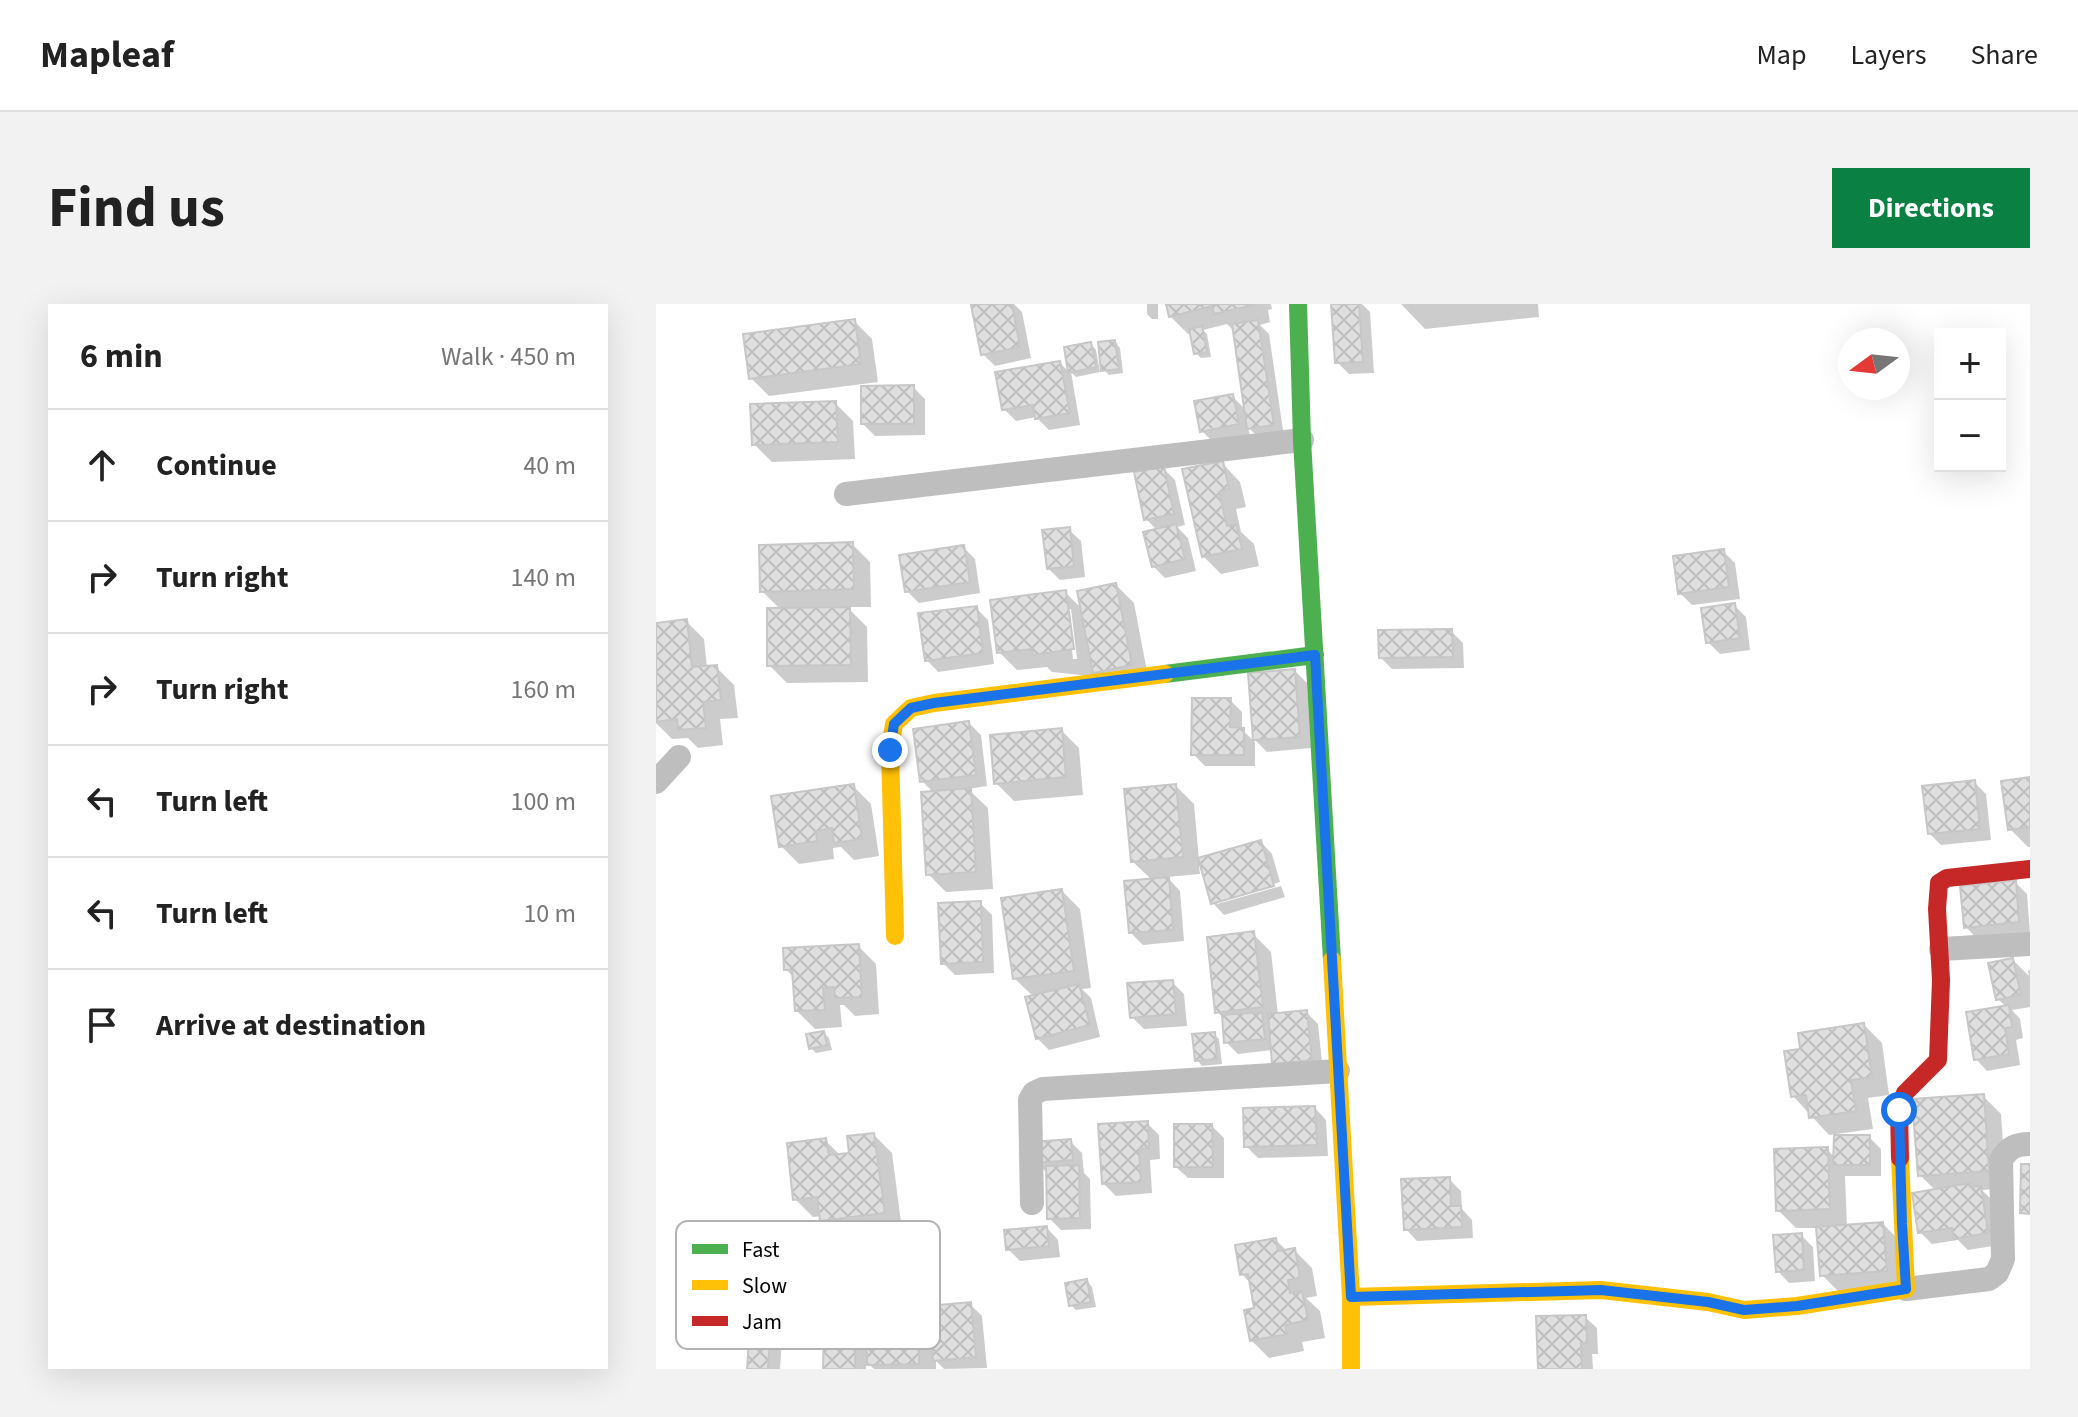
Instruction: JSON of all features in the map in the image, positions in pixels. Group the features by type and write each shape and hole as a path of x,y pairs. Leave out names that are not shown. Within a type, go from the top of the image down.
{"street":[{"path":"1298,304 1302,440 1351,1297 1351,1369"},
{"path":"846,494 1302,440"},
{"path":"895,936 890,750 894,724 911,708 1315,655"},
{"path":"656,782 679,757"},
{"path":"1906,1289 1899,1110 1905,1093 1938,1060 1941,949 1936,894 1939,883 1947,878 2030,869"},
{"path":"1941,949 2030,944"},
{"path":"1032,1203 1030,1100 1034,1093 1043,1089 1338,1071"},
{"path":"1351,1297 1601,1290 1708,1302 1744,1310 1797,1306 1989,1279 1997,1273 2003,1259 2001,1160 2008,1149 2030,1144"}],"building":[{"path":"1012,304 1020,347 981,355 971,305"},
{"path":"1166,304 1254,305 1214,314 1212,306 1169,317"},
{"path":"1331,304 1359,304 1363,362 1335,363"},
{"path":"855,319 861,364 749,379 743,334"},
{"path":"1258,320 1274,425 1247,429 1232,324"},
{"path":"1202,326 1207,352 1194,354 1189,329"},
{"path":"1115,340 1119,369 1101,371 1098,342"},
{"path":"1091,342 1096,367 1068,373 1064,347"},
{"path":"1060,361 1070,413 1035,419 1033,405 1002,410 995,372"},
{"path":"914,385 914,424 861,424 861,386"},
{"path":"1233,394 1239,424 1200,432 1194,401"},
{"path":"836,401 838,442 752,445 750,404"},
{"path":"1223,461 1229,489 1219,492 1227,526 1236,524 1242,549 1202,557 1182,469"},
{"path":"1164,466 1174,514 1144,520 1134,472"},
{"path":"1176,524 1185,559 1152,567 1143,532"},
{"path":"1070,527 1074,566 1047,569 1042,530"},
{"path":"853,542 854,589 760,592 759,545"},
{"path":"964,545 970,582 905,592 899,555"},
{"path":"1724,549 1729,587 1678,594 1673,556"},
{"path":"1116,583 1132,665 1093,673 1077,591"},
{"path":"1066,590 1074,649 1033,655 1032,649 997,653 990,600"},
{"path":"1735,603 1740,638 1706,643 1701,608"},
{"path":"977,606 983,653 925,661 918,613"},
{"path":"850,607 851,665 767,666 767,608"},
{"path":"687,619 692,667 717,665 721,700 703,702 706,728 678,730 677,719 656,722 656,623"},
{"path":"1452,629 1453,657 1379,658 1378,630"},
{"path":"1295,669 1300,737 1253,740 1248,673"},
{"path":"1192,698 1231,698 1230,727 1244,728 1244,755 1191,755"},
{"path":"969,721 976,775 920,782 913,729"},
{"path":"1062,728 1066,777 994,784 990,735"},
{"path":"2030,777 2030,827 2008,830 2001,781"},
{"path":"1975,780 1980,829 1928,834 1922,786"},
{"path":"854,784 862,839 834,843 832,828 816,831 817,841 779,847 771,796"},
{"path":"1176,784 1183,857 1131,862 1124,789"},
{"path":"971,788 976,872 926,875 921,792"},
{"path":"1261,840 1274,886 1211,904 1198,858"},
{"path":"1169,877 1173,930 1129,933 1124,881"},
{"path":"2016,880 2019,922 1964,928 1960,886"},
{"path":"1062,889 1074,971 1013,979 1001,898"},
{"path":"981,901 983,962 941,964 938,903"},
{"path":"1254,931 1263,1007 1215,1013 1207,937"},
{"path":"859,944 862,997 835,998 834,987 823,988 825,1010 795,1011 792,970 784,970 783,948"},
{"path":"2013,958 2021,995 1996,1000 1988,963"},
{"path":"1173,980 1176,1014 1130,1018 1127,983"},
{"path":"1079,984 1090,1025 1036,1039 1025,997"},
{"path":"2009,1005 2012,1027 2005,1028 2009,1054 1974,1060 1966,1012"},
{"path":"1307,1010 1312,1060 1272,1064 1268,1014"},
{"path":"1262,1012 1265,1039 1224,1043 1222,1015"},
{"path":"1864,1023 1872,1077 1851,1080 1856,1111 1809,1118 1806,1095 1791,1097 1784,1051 1800,1049 1798,1033"},
{"path":"824,1031 827,1045 809,1049 806,1034"},
{"path":"1215,1032 1217,1059 1195,1061 1192,1034"},
{"path":"1984,1094 1989,1171 1918,1176 1912,1099"},
{"path":"1315,1106 1317,1145 1244,1147 1243,1108"},
{"path":"1148,1121 1149,1148 1139,1149 1141,1182 1102,1184 1098,1124"},
{"path":"1174,1124 1212,1124 1213,1167 1174,1167"},
{"path":"874,1133 885,1213 820,1221 817,1197 793,1200 787,1143 826,1138 829,1155 849,1153 847,1136"},
{"path":"1834,1135 1870,1135 1870,1165 1833,1165"},
{"path":"1071,1139 1073,1160 1034,1163 1032,1142"},
{"path":"1828,1147 1830,1209 1776,1211 1774,1149"},
{"path":"2021,1164 2030,1164 2030,1214 2020,1213"},
{"path":"1079,1165 1080,1218 1047,1219 1046,1166"},
{"path":"1450,1177 1451,1206 1461,1206 1462,1227 1404,1230 1401,1179"},
{"path":"1970,1183 1970,1187 1981,1186 1988,1233 1954,1239 1952,1228 1918,1233 1912,1193"},
{"path":"1883,1222 1887,1271 1820,1276 1816,1227"},
{"path":"1047,1226 1049,1246 1006,1250 1004,1230"},
{"path":"1802,1233 1804,1270 1776,1272 1773,1235"},
{"path":"1276,1238 1278,1251 1295,1248 1300,1278 1288,1280 1290,1293 1302,1291 1308,1320 1285,1325 1287,1334 1250,1341 1244,1310 1254,1308 1248,1274 1240,1275 1235,1245"},
{"path":"1087,1279 1091,1302 1069,1306 1065,1283"},
{"path":"971,1302 976,1357 933,1361 932,1349 940,1349 940,1305"},
{"path":"1586,1315 1587,1343 1581,1343 1582,1369 1538,1369 1536,1316"},
{"path":"748,1349 769,1349 768,1369 747,1369"},
{"path":"823,1349 855,1349 855,1369 823,1369"},
{"path":"867,1349 919,1349 919,1364 867,1365"}],"traffic: fast":[{"path":"1298,304 1302,440 1332,960"},
{"path":"1165,674 1315,655"}],"traffic: slow":[{"path":"895,936 890,750 894,724 911,708 934,703 1165,674"},
{"path":"1332,960 1351,1297 1351,1369"},
{"path":"1351,1297 1601,1290 1708,1302 1744,1310 1797,1306 1906,1289 1900,1158"}],"traffic: jam":[{"path":"1900,1158 1899,1110 1905,1093 1938,1060 1941,980 1937,909 1939,883 1947,878 2030,869"}],"route":[{"path":"890,750 894,724 911,708 1315,655 1351,1297 1601,1290 1708,1302 1744,1310 1797,1306 1906,1289 1899,1110"}]}
